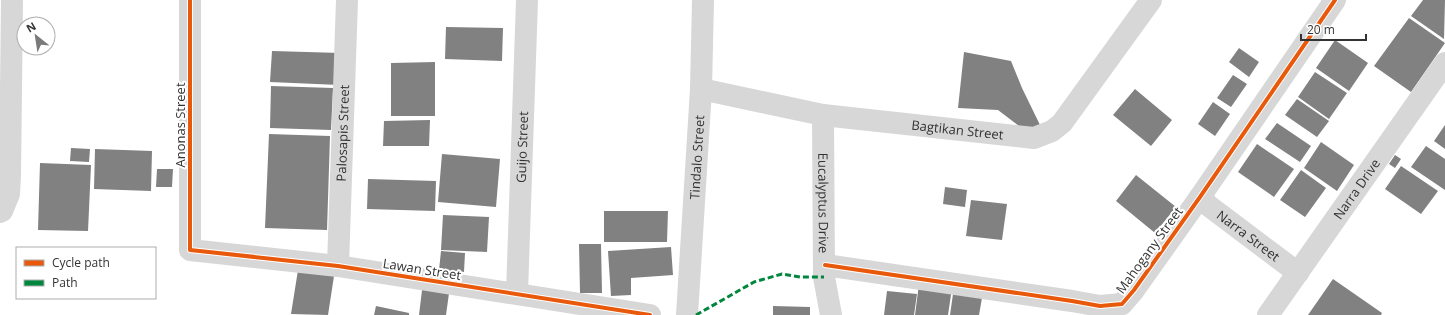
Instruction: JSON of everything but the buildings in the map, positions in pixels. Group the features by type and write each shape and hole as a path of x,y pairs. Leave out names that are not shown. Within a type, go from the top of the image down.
{"street":[{"path":"1,211 8,194 10,175 12,0"},
{"name":"Anonas Street","path":"190,0 190,250"},
{"name":"Palosapis Street","path":"338,266 347,0"},
{"name":"Guijo Street","path":"517,293 527,0"},
{"name":"Tindalo Street","path":"687,315 700,89 703,0"},
{"name":"Bagtikan Street","path":"700,89 823,115 1034,138 1052,131 1062,123 1151,0"},
{"name":"Mahogany Street","path":"825,265 1100,306 1122,304 1134,290 1200,197 1335,0"},
{"name":"Narra Drive","path":"1268,315 1445,63"},
{"name":"Eucalyptus Drive","path":"823,115 824,277 830,315"},
{"name":"Narra Street","path":"1200,197 1209,206 1298,273"},
{"name":"Lawan Street","path":"190,250 338,266 650,315"}],"marked path":[{"path":"696,315 754,282 782,274 800,277 824,277"}],"cycle path":[{"path":"190,0 190,250 338,266 650,315"},
{"path":"825,265 1100,306 1122,304 1134,290 1200,197 1335,0"}]}
